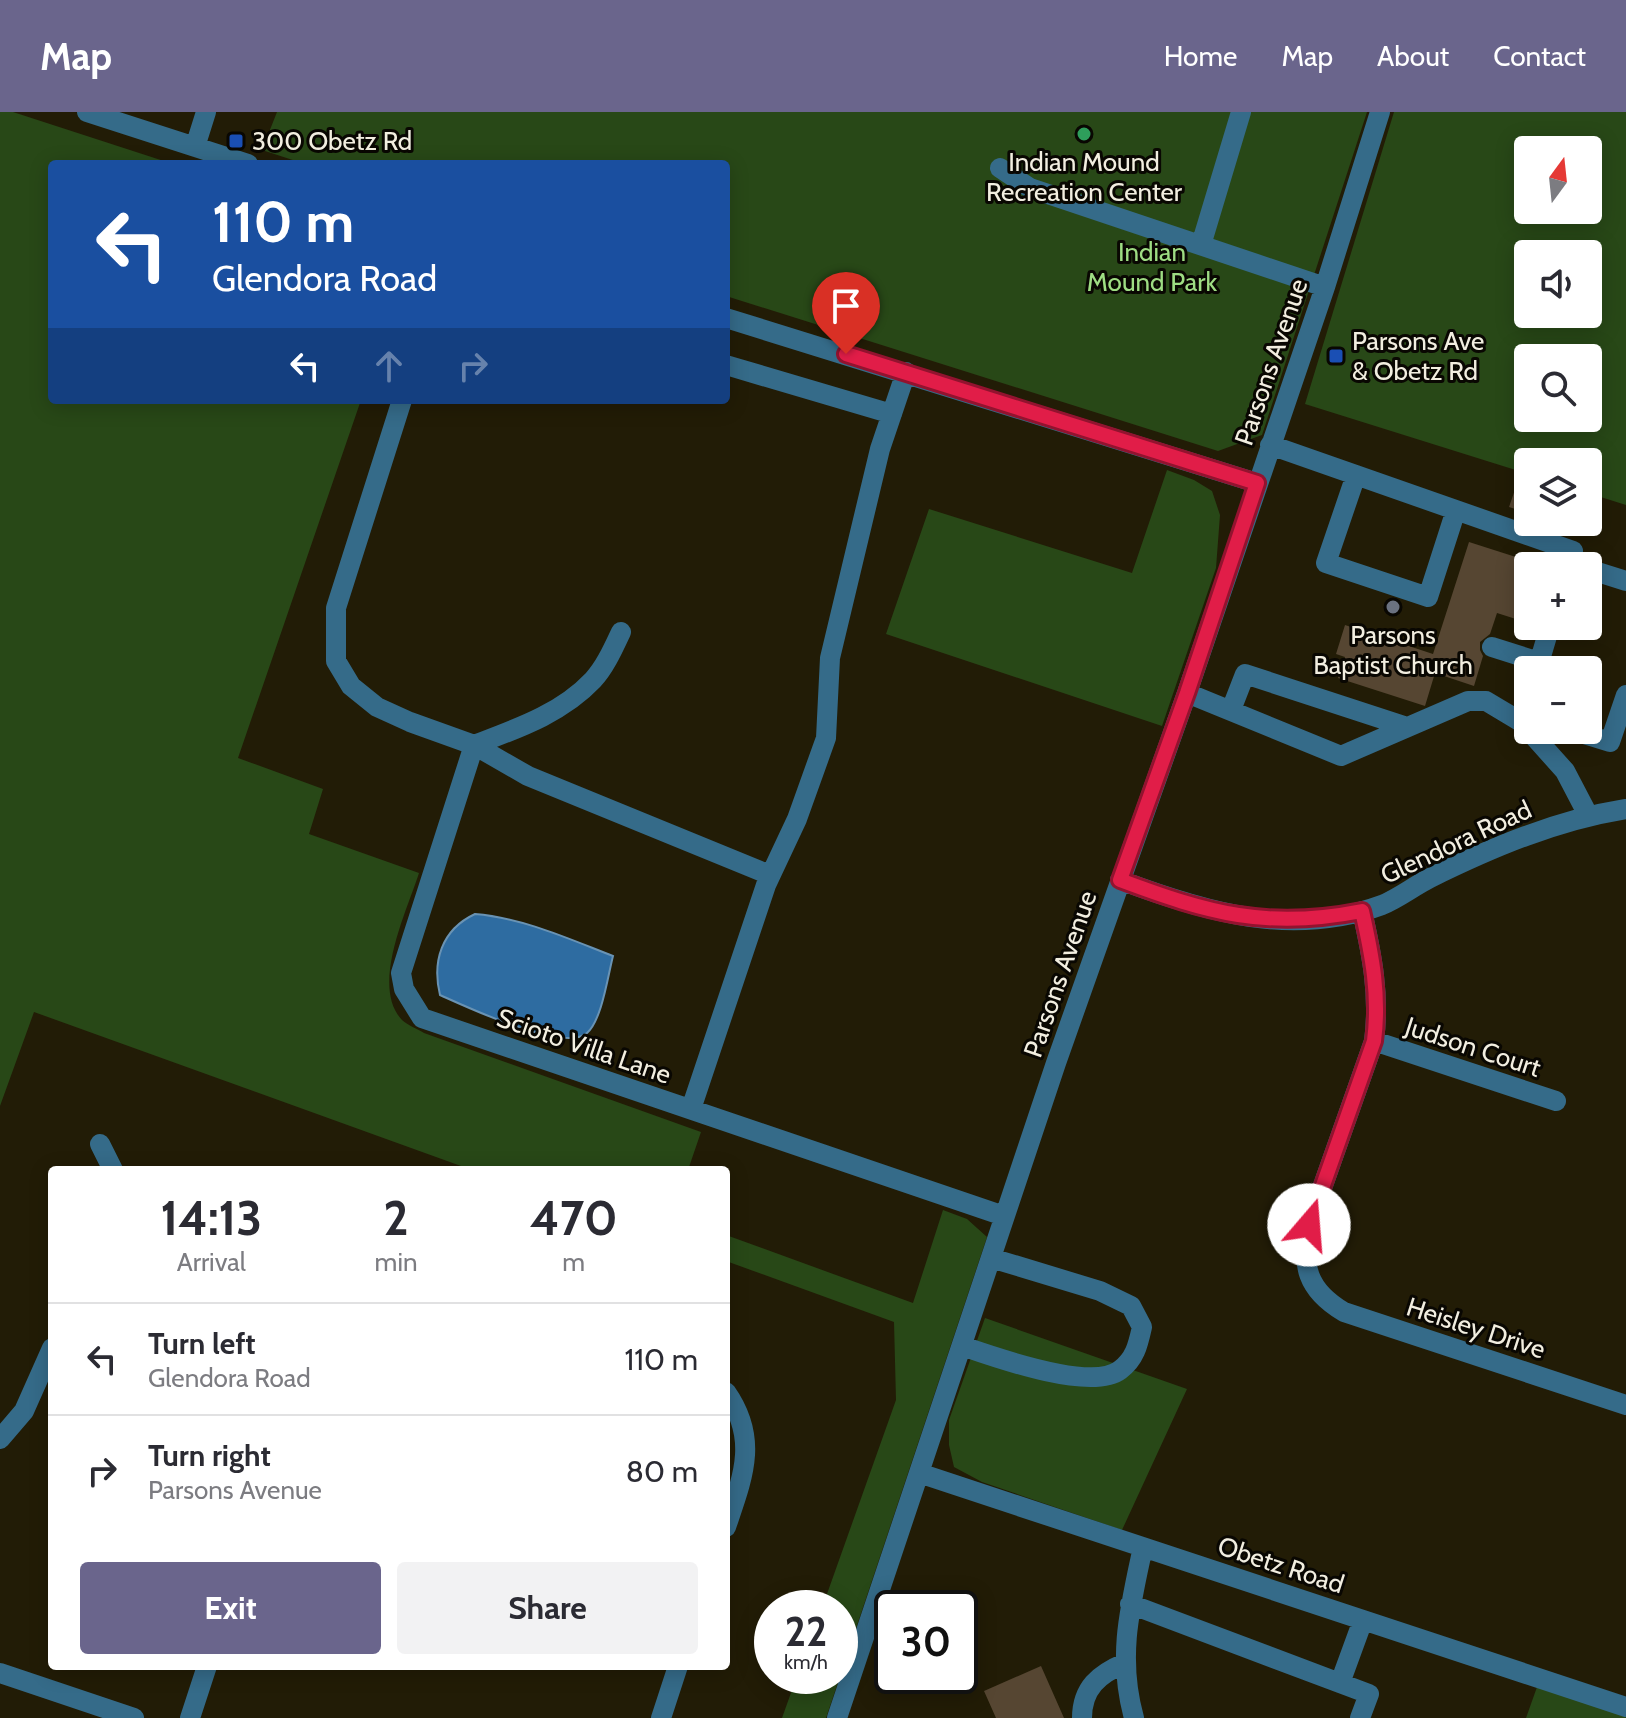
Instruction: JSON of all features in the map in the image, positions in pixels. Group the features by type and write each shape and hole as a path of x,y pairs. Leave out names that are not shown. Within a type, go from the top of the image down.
{"street":[{"path":"87,112 236,160"},
{"path":"195,147 206,112"},
{"path":"1201,245 1241,112"},
{"name":"Parsons Avenue","path":"837,1718 1004,1216 1325,287 1380,112"},
{"path":"1000,168 1030,188 1325,287"},
{"path":"730,319 1257,483"},
{"path":"730,366 892,414"},
{"path":"691,1109 770,875 797,819 826,738 830,658 880,449 906,372"},
{"path":"401,404 336,608 336,661 351,686 377,707 474,745 528,776 770,875"},
{"path":"1270,445 1573,552"},
{"path":"1356,475 1326,563 1428,597 1456,510"},
{"path":"1602,574 1626,581"},
{"path":"474,745 523,726 575,697 595,678 621,632"},
{"path":"1492,647 1514,656"},
{"path":"1231,710 1245,674 1407,727"},
{"path":"1187,693 1341,756 1468,701 1486,701 1514,710"},
{"path":"1602,740 1610,742 1626,695"},
{"path":"1546,744 1565,771 1588,815"},
{"name":"Scioto Villa Lane","path":"474,745 401,973 408,998 422,1018 1004,1216"},
{"name":"Glendora Road","path":"1120,880 1183,904 1233,916 1290,920 1362,911 1386,903 1429,878 1523,835 1588,815 1626,809"},
{"path":"1362,911 1376,979 1374,1041"},
{"name":"Judson Court","path":"1374,1041 1556,1101"},
{"name":"Heisley Drive","path":"1374,1041 1309,1225 1304,1247 1306,1270 1316,1289 1327,1302 1344,1312 1626,1405"},
{"path":"100,1144 111,1166"},
{"path":"962,1346 1029,1368 1083,1377 1117,1373 1136,1354 1142,1327 1131,1306 1100,1291 991,1258"},
{"path":"0,1439 24,1411 48,1357"},
{"path":"730,1398 740,1412 748,1449 730,1515"},
{"name":"Obetz Road","path":"919,1473 1626,1707"},
{"path":"1134,1718 1124,1645 1143,1547"},
{"path":"1130,1604 1369,1694 1360,1718"},
{"path":"1340,1683 1363,1620"},
{"path":"1082,1718 1082,1704 1089,1687 1103,1672 1125,1663"},
{"path":"190,1718 206,1670"},
{"path":"661,1718 677,1670"},
{"path":"0,1673 134,1718"}],"green space":[{"path":"0,112 13,112 161,160 48,160 48,404 360,404 238,758 323,789 309,834 419,873 400,927 390,969 389,988 393,1005 402,1020 424,1033 701,1132 689,1166 461,1166 34,1012 0,1106"},
{"name":"Indian Mound Park","path":"277,112 1367,112 1262,435 1218,451 730,297 730,160 293,160 262,150"},
{"path":"1394,112 1626,112 1626,505 1602,497 1602,448 1514,448 1514,470 1305,404"},
{"path":"1167,470 1212,491 1220,515 1216,568 1162,726 886,634 929,509 1132,573"},
{"path":"943,1210 967,1219 987,1237 858,1622 858,1590 828,1590 896,1400 894,1322 730,1262 730,1236 913,1303"},
{"path":"985,1318 1187,1389 1122,1530 982,1482 954,1467 949,1445 949,1420"},
{"path":"1537,1687 1626,1716 1626,1718 1526,1718"},
{"path":"791,1694 834,1694 826,1718 782,1718"}],"water":[{"path":"475,914 528,925 613,956 597,1018 587,1033 575,1038 538,1033 492,1018 440,995 437,971 442,948 454,929"}],"building":[{"path":"1469,542 1514,556 1514,618 1497,613 1490,634 1480,642 1483,656 1474,686 1435,673 1425,706 1338,678 1345,657 1336,654 1345,625 1433,654"},
{"path":"1041,1666 1064,1718 996,1718 984,1691"}],"place":[{"name":"Indian Mound Recreation Center","path":"1084,134"},
{"name":"300 Obetz Rd","path":"236,141"},
{"name":"Parsons Ave & Obetz Rd","path":"1336,356"},
{"name":"Parsons Baptist Church","path":"1393,607"}],"route":[{"path":"846,354 1257,483 1120,880 1183,904 1233,916 1290,920 1362,911 1376,979 1374,1041 1309,1225"}]}
